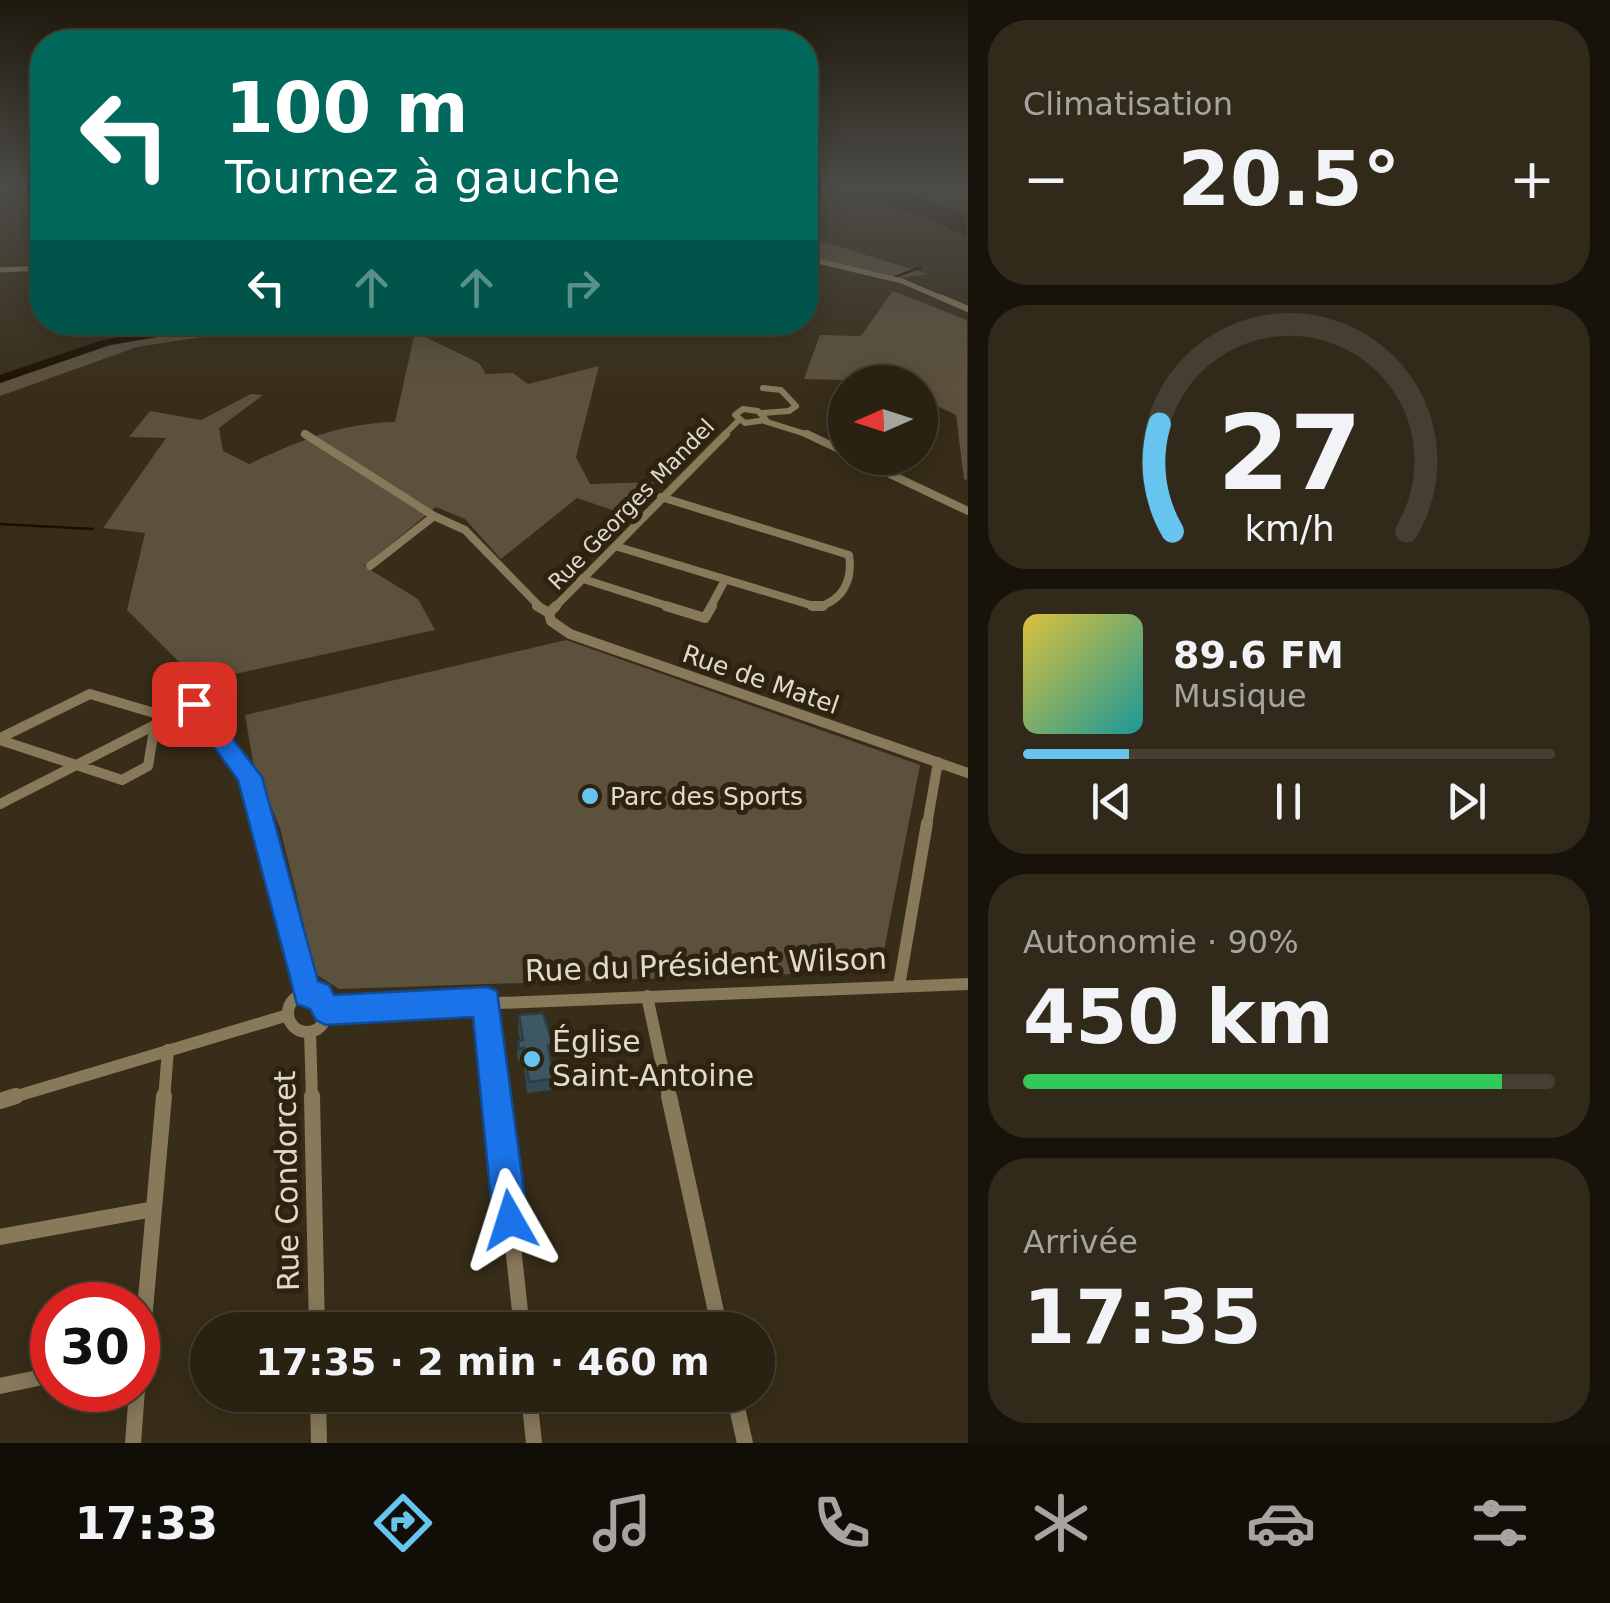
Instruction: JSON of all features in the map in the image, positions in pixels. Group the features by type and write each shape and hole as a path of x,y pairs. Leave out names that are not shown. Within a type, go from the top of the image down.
{"street":[{"path":"818,261 902,281 968,309"},
{"path":"0,270 30,269"},
{"path":"763,417 796,406 781,390 764,388"},
{"name":"Rue Georges Mandel","path":"743,410 763,417 750,424 735,415 743,410"},
{"path":"763,417 828,444"},
{"name":"Rue Georges Mandel","path":"549,614 580,578 739,420"},
{"name":"Rue de Matel","path":"305,434 434,516 458,523 528,602 549,614 551,621 570,634 968,773"},
{"path":"892,475 968,511"},
{"path":"615,546 817,607 833,605 840,599 852,564 849,555 662,497"},
{"path":"370,566 434,516"},
{"path":"580,578 705,618 726,580"},
{"path":"0,739 90,694 168,717"},
{"path":"0,804 194,704 250,777 307,994"},
{"path":"0,739 122,780 148,766 155,724"},
{"path":"899,986 938,762"},
{"name":"Rue du Président Wilson","path":"326,1010 968,984"},
{"path":"307,994 318,996 326,1010 324,1021 310,1032 292,1027 288,1015 296,999 307,994"},
{"path":"647,996 716,1312"},
{"path":"487,1001 520,1312"},
{"path":"0,1100 288,1015"},
{"name":"Rue Condorcet","path":"310,1032 317,1312"},
{"path":"147,1282 168,1050"},
{"path":"0,1236 154,1209"},
{"path":"0,1386 30,1380"},
{"path":"133,1443 135,1412"},
{"path":"318,1412 319,1443"},
{"path":"531,1412 534,1443"},
{"path":"738,1412 745,1443"}],"shaded area":[{"path":"818,257 874,257 927,274 900,278"},
{"path":"893,291 967,320 967,480 956,415 938,406 938,365 828,365 828,380 804,379 820,335 861,336"},
{"path":"130,335 169,335 110,345 0,383 0,375 99,341"},
{"path":"169,335 215,335 137,347 0,396 0,383 110,345"},
{"path":"414,335 423,335 479,363 486,374 513,373 528,384 599,366 576,457 590,484 656,482 627,515 577,498 501,559 465,519 436,507 364,566 418,599 435,630 235,674 204,687 127,610 145,533 103,528 166,438 129,437 150,411 201,420 251,394 263,395 219,428 223,451 249,464 320,435 395,422"},
{"name":"Parc des Sports","path":"566,640 920,765 880,971 339,989 316,974 280,828 253,762 245,715"}],"building":[{"name":"Église Saint-Antoine","path":"543,1013 553,1045 548,1045 554,1079 529,1082 524,1048 519,1049 518,1041 523,1040 519,1015"}],"waterway":[{"path":"895,277 921,267"},
{"path":"0,524 93,529"}],"place":[{"name":"Parc des Sports","path":"590,796"},
{"name":"Église Saint-Antoine","path":"532,1059"}],"route":[{"path":"194,704 250,777 307,994 323,999 326,1010 487,1001 510,1220"}]}
